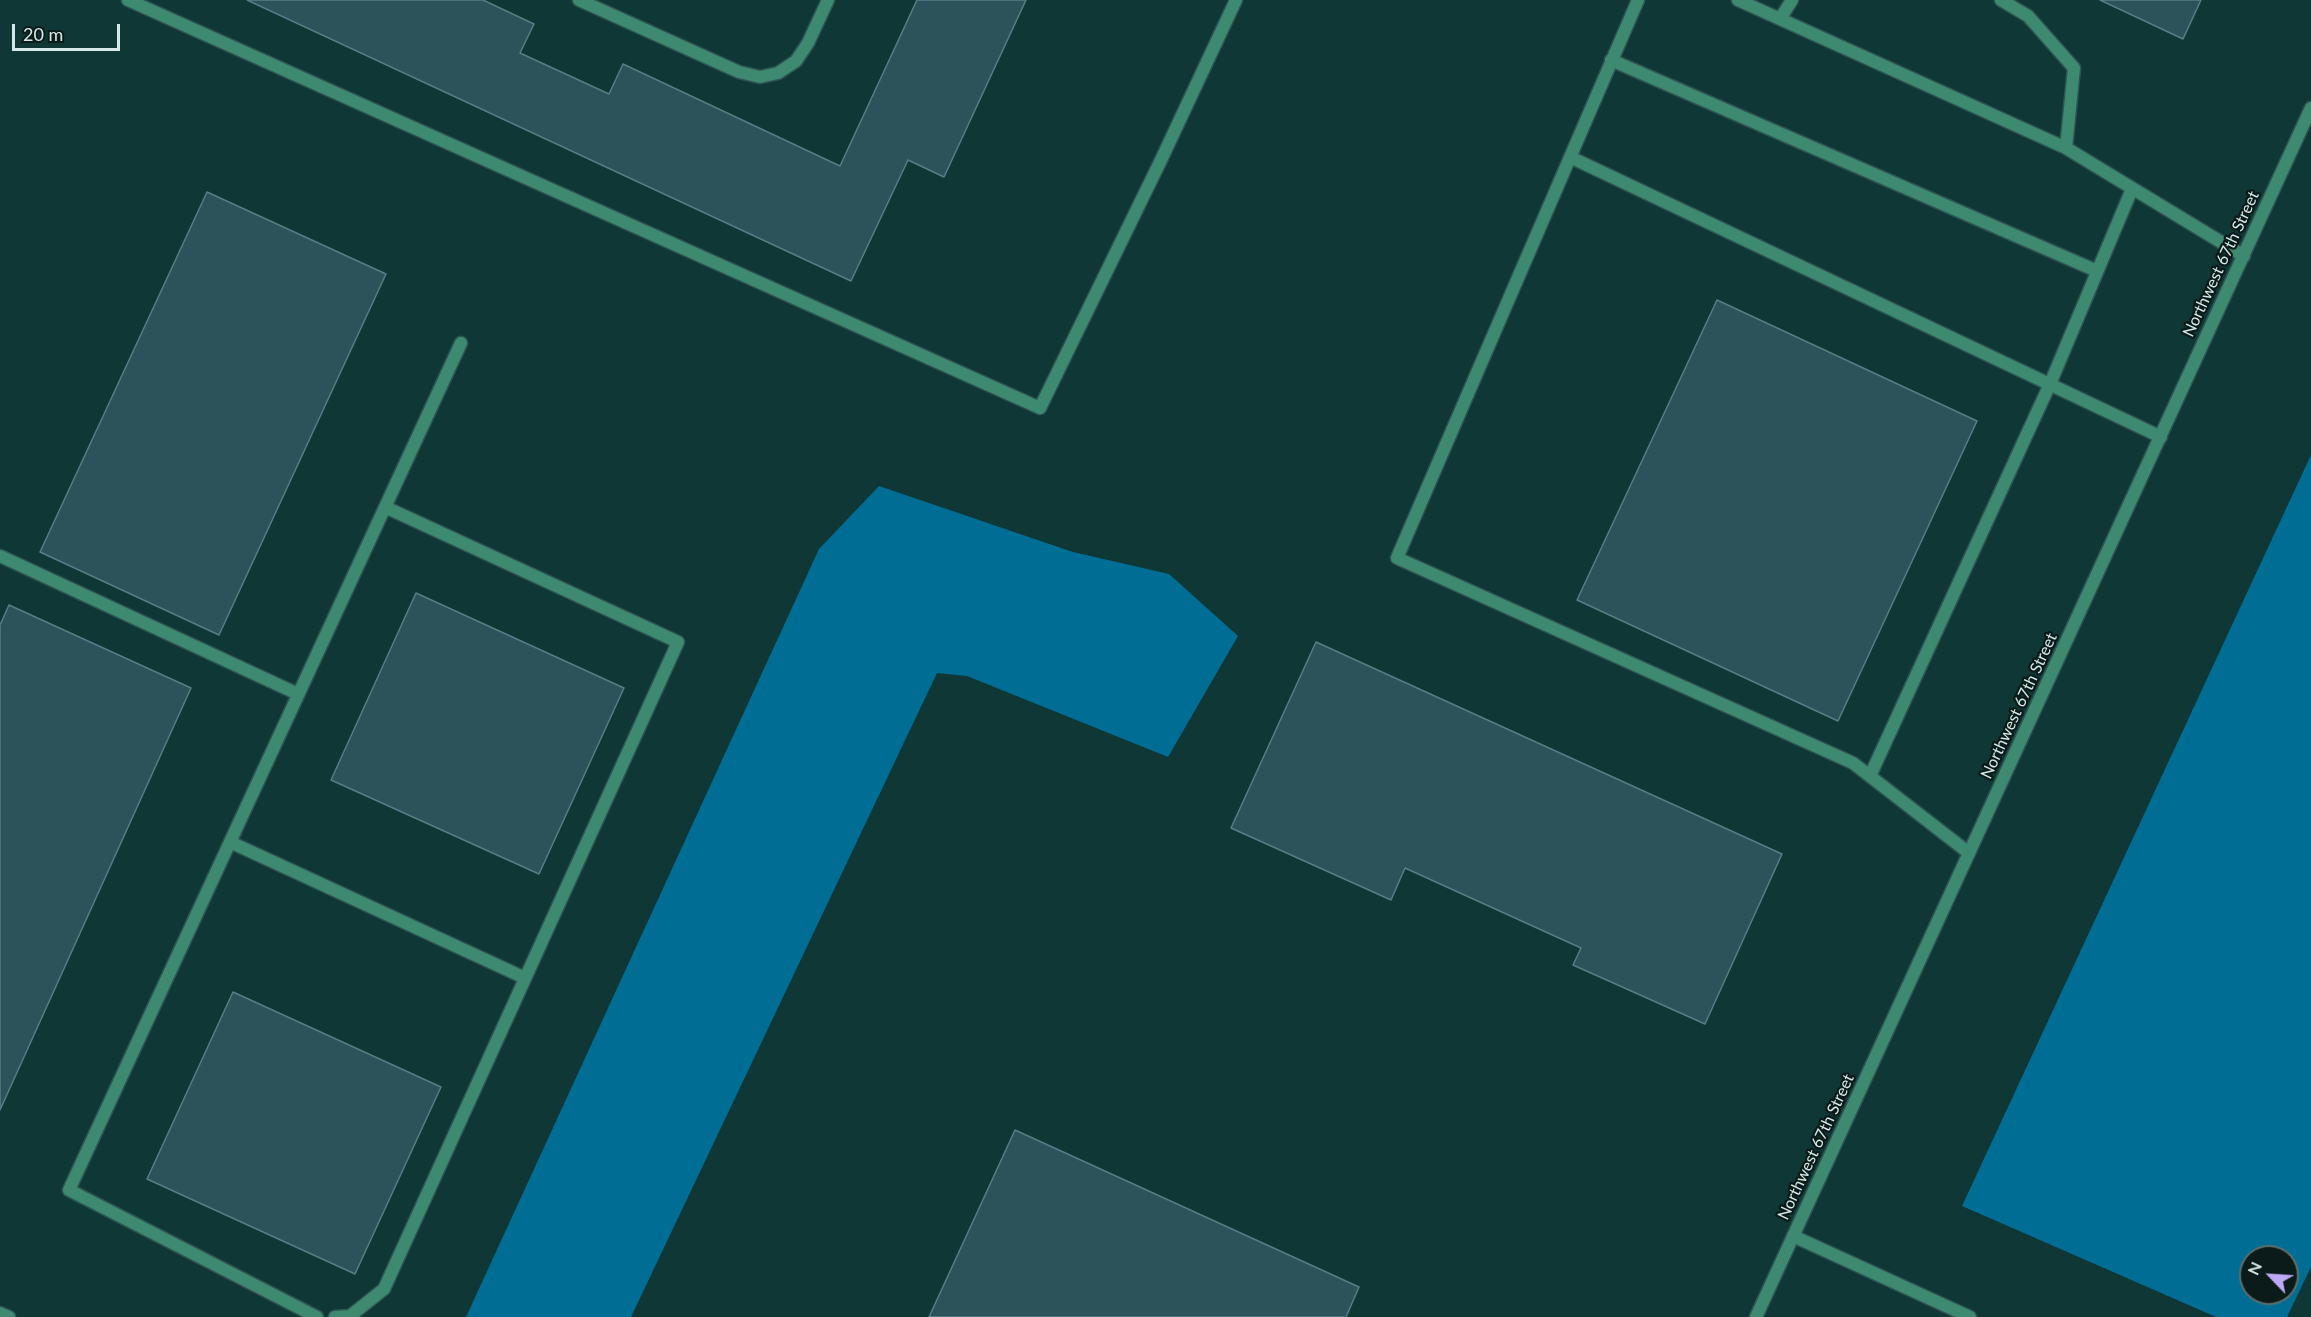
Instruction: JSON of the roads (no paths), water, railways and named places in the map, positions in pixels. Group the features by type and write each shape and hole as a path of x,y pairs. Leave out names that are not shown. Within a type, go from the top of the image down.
{"street":[{"path":"128,0 1040,408 1236,0"},
{"path":"579,0 739,72 760,77 778,73 796,62 808,43 828,0"},
{"path":"1638,0 1396,558 1853,763 1969,853"},
{"path":"1738,0 2066,148 2244,256"},
{"path":"1780,20 1792,0"},
{"path":"2001,0 2028,16 2074,68 2066,148"},
{"path":"1611,60 2097,271"},
{"name":"Northwest 67th Street","path":"1756,1317 2311,108"},
{"path":"1570,157 2161,437"},
{"path":"1869,776 2050,384 2132,189"},
{"path":"317,1317 69,1190 461,343"},
{"path":"335,1317 350,1316 384,1289 678,642 385,507"},
{"path":"0,556 298,694"},
{"path":"230,842 525,978"},
{"path":"1793,1236 1970,1317"},
{"path":"0,1313 9,1317"}],"water":[{"path":"2311,455 2311,1267 2299,1292 2299,1245 2239,1245 2239,1305 2293,1305 2287,1317 2216,1317 1962,1206"},
{"path":"879,486 1073,552 1169,574 1238,636 1168,757 967,676 937,673 631,1317 466,1317 819,549"}]}
